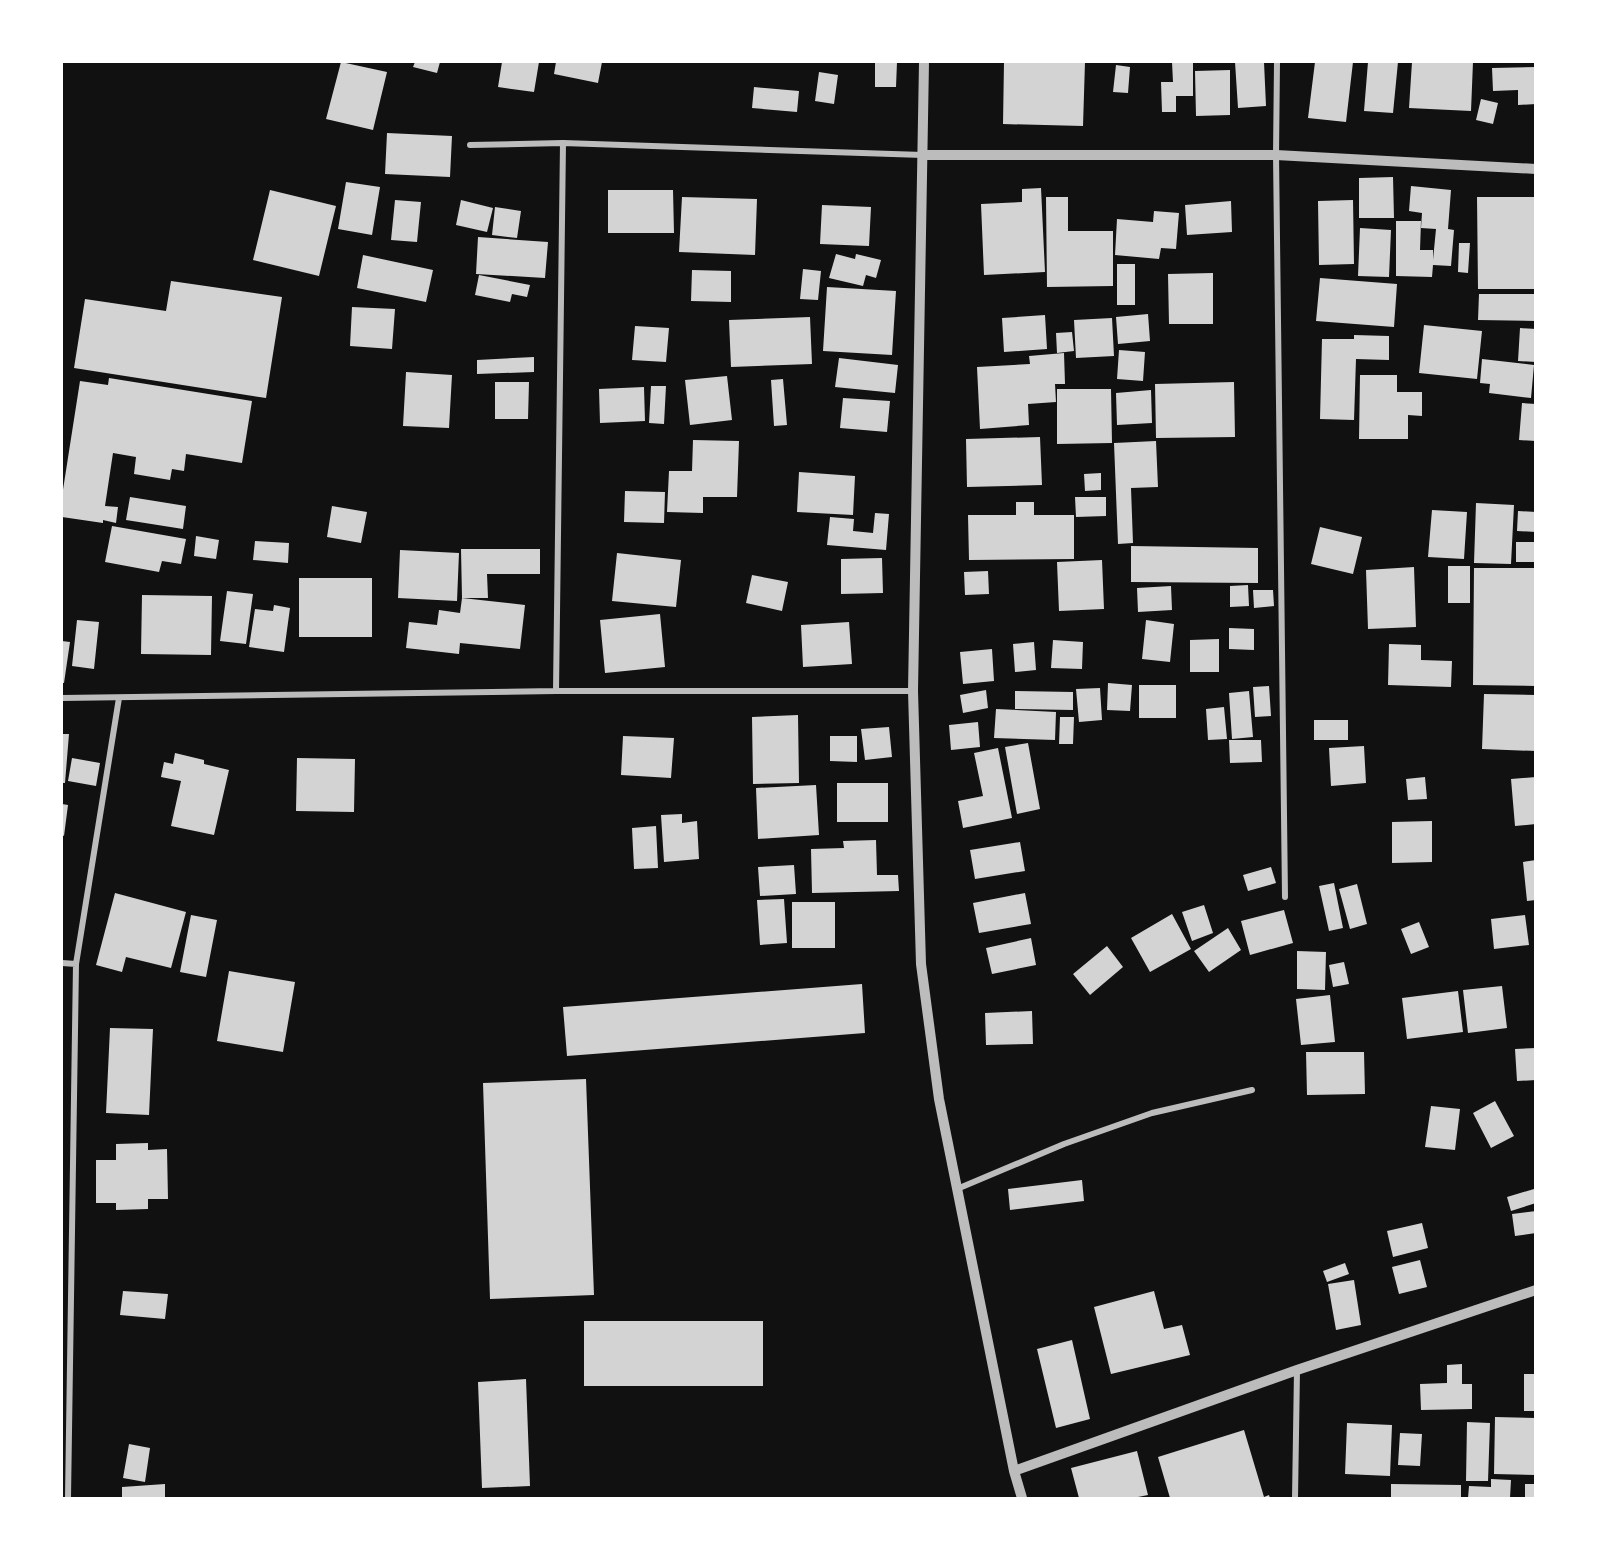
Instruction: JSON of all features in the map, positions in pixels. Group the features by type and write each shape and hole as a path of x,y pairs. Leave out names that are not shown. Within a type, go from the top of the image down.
{"street":[{"path":"924,62 914,691 921,964 939,1099 1014,1471 1022,1498"},
{"path":"1277,62 1276,154 1285,897"},
{"path":"556,691 563,143"},
{"path":"470,145 563,143 923,155 1276,154 1536,169"},
{"path":"62,698 556,691 914,691"},
{"path":"68,1498 76,964 119,698"},
{"path":"62,963 76,964"},
{"path":"957,1189 1064,1144 1152,1113 1251,1090"},
{"path":"1014,1471 1297,1370 1536,1290"},
{"path":"1295,1498 1297,1370"}],"building":[{"path":"341,62 387,72 373,130 326,119"},
{"path":"415,62 440,62 437,73 413,67"},
{"path":"502,62 539,62 534,92 498,87"},
{"path":"556,62 602,62 598,83 554,74"},
{"path":"875,62 897,62 896,87 875,87"},
{"path":"1004,62 1085,62 1083,126 1003,124"},
{"path":"1172,62 1193,62 1193,96 1176,96 1176,112 1162,112 1161,82 1173,82"},
{"path":"1235,62 1264,62 1266,106 1238,108"},
{"path":"1315,62 1353,62 1346,122 1308,118"},
{"path":"1368,62 1398,62 1393,113 1364,111"},
{"path":"1412,62 1473,62 1471,111 1409,108"},
{"path":"1116,65 1130,67 1128,93 1113,92"},
{"path":"1536,67 1536,104 1518,105 1518,90 1493,91 1492,68"},
{"path":"1230,70 1230,115 1196,116 1195,71"},
{"path":"819,72 838,75 834,104 815,101"},
{"path":"754,87 799,91 797,112 752,108"},
{"path":"1481,99 1498,103 1493,124 1476,120"},
{"path":"387,133 452,136 450,177 385,174"},
{"path":"1393,177 1394,218 1359,218 1359,178"},
{"path":"346,182 380,187 372,235 338,229"},
{"path":"1411,186 1451,190 1448,229 1454,230 1451,266 1433,265 1432,277 1396,276 1396,221 1421,221 1420,250 1433,250 1433,260 1436,229 1421,228 1422,213 1409,211"},
{"path":"1041,188 1045,272 984,275 981,204 1022,202 1022,189"},
{"path":"270,190 336,206 319,276 253,260"},
{"path":"608,190 673,190 674,233 608,233"},
{"path":"682,197 757,199 755,255 679,252"},
{"path":"1046,197 1068,197 1068,231 1113,231 1113,286 1047,287"},
{"path":"1477,197 1536,197 1536,289 1478,289"},
{"path":"395,200 421,202 417,242 391,240"},
{"path":"461,200 493,208 487,232 456,225"},
{"path":"1353,200 1354,264 1319,265 1318,201"},
{"path":"1231,201 1232,232 1187,235 1185,205"},
{"path":"822,205 871,207 869,246 820,244"},
{"path":"495,207 521,211 517,238 492,235"},
{"path":"1154,211 1179,213 1176,249 1161,248 1159,259 1115,255 1117,219 1153,222"},
{"path":"1360,228 1391,230 1389,277 1358,276"},
{"path":"478,237 548,242 545,278 476,274"},
{"path":"1459,243 1470,243 1468,273 1458,272"},
{"path":"836,254 855,259 856,254 881,260 876,278 866,275 863,286 829,278"},
{"path":"363,255 433,270 426,302 357,288"},
{"path":"1117,264 1135,264 1135,305 1117,305"},
{"path":"803,269 821,271 818,300 800,299"},
{"path":"692,270 731,271 731,302 691,301"},
{"path":"1213,273 1213,324 1169,324 1168,274"},
{"path":"479,275 530,285 527,297 512,294 510,302 475,295"},
{"path":"1320,278 1397,284 1394,327 1316,321"},
{"path":"171,281 282,297 266,398 74,368 85,299 166,311"},
{"path":"827,287 896,291 892,355 823,351"},
{"path":"1479,294 1536,294 1536,321 1478,320"},
{"path":"352,307 395,309 392,349 350,346"},
{"path":"1148,314 1150,341 1118,344 1116,317"},
{"path":"1045,315 1047,349 1004,352 1002,318"},
{"path":"810,317 812,364 731,367 729,320"},
{"path":"1112,318 1114,356 1076,358 1074,320"},
{"path":"1424,325 1482,331 1477,379 1419,373"},
{"path":"635,326 669,328 666,362 632,360"},
{"path":"1520,328 1536,329 1536,362 1518,361"},
{"path":"1072,332 1074,351 1057,353 1056,333"},
{"path":"1354,335 1389,336 1389,360 1356,359 1354,420 1320,419 1322,339 1354,339"},
{"path":"1119,350 1145,352 1143,381 1117,379"},
{"path":"1064,353 1065,384 1055,384 1056,402 1028,404 1029,425 980,429 977,367 1030,364 1029,356"},
{"path":"534,357 534,372 477,374 477,360"},
{"path":"839,358 898,365 895,393 835,387"},
{"path":"1482,359 1534,365 1531,398 1489,393 1490,384 1480,383"},
{"path":"406,372 452,375 449,428 403,426"},
{"path":"1360,375 1397,375 1397,392 1422,392 1422,416 1408,415 1408,439 1359,439"},
{"path":"727,376 732,420 690,425 685,380"},
{"path":"109,378 252,401 242,463 186,454 184,471 172,469 170,480 134,474 136,457 113,453 105,506 118,507 116,523 62,517 62,496 80,381 108,385"},
{"path":"783,379 787,425 774,426 771,380"},
{"path":"495,382 529,382 528,419 495,419"},
{"path":"1234,382 1235,437 1156,438 1155,384"},
{"path":"651,386 666,386 664,424 649,423"},
{"path":"644,387 645,421 600,423 599,389"},
{"path":"1057,389 1111,389 1112,443 1057,444"},
{"path":"1151,390 1152,423 1117,425 1116,393"},
{"path":"843,398 890,401 887,432 840,428"},
{"path":"1522,403 1536,404 1536,441 1519,440"},
{"path":"1040,437 1042,485 967,487 966,439"},
{"path":"693,440 739,441 737,497 703,497 703,513 667,512 669,471 692,471"},
{"path":"1156,441 1158,487 1131,488 1133,543 1118,544 1114,443"},
{"path":"799,472 855,476 853,515 797,512"},
{"path":"1101,473 1101,490 1085,491 1084,474"},
{"path":"625,491 665,492 664,523 624,522"},
{"path":"130,497 186,506 183,529 126,520"},
{"path":"1075,497 1106,497 1106,516 1076,517"},
{"path":"1016,502 1034,502 1034,515 1074,515 1074,559 969,560 968,515 1016,515"},
{"path":"1476,503 1514,505 1511,564 1474,563"},
{"path":"332,506 367,512 361,543 327,537"},
{"path":"1432,510 1467,512 1464,559 1428,557"},
{"path":"1518,511 1536,512 1536,532 1517,531"},
{"path":"875,513 889,514 886,550 827,545 830,517 854,519 853,531 873,533"},
{"path":"112,526 186,539 181,564 162,561 159,572 105,562"},
{"path":"1320,527 1362,537 1353,574 1311,564"},
{"path":"196,536 219,540 216,559 194,556"},
{"path":"255,541 289,543 288,563 253,560"},
{"path":"1516,542 1536,542 1536,562 1516,562"},
{"path":"1131,546 1258,548 1258,583 1131,582"},
{"path":"461,549 540,549 540,574 487,574 488,598 462,598"},
{"path":"400,550 459,553 457,601 398,598"},
{"path":"617,553 681,560 676,607 612,601"},
{"path":"882,558 883,593 841,594 841,559"},
{"path":"1102,560 1104,609 1059,611 1057,562"},
{"path":"1448,566 1470,566 1470,603 1448,603"},
{"path":"1414,567 1416,627 1368,629 1366,570"},
{"path":"1474,568 1536,568 1536,686 1473,685"},
{"path":"988,571 989,594 965,595 964,572"},
{"path":"752,575 788,582 782,611 746,603"},
{"path":"299,578 372,578 372,637 299,637"},
{"path":"1248,585 1249,606 1230,607 1230,586"},
{"path":"1171,586 1172,610 1138,612 1137,588"},
{"path":"1253,590 1273,590 1274,606 1254,608"},
{"path":"227,591 253,594 246,644 220,641"},
{"path":"142,595 212,596 211,655 141,654"},
{"path":"462,598 525,605 520,649 460,643 459,654 406,648 409,622 437,625 439,610 460,613"},
{"path":"274,605 290,608 284,652 249,647 255,609 273,611"},
{"path":"660,614 665,667 605,673 600,620"},
{"path":"77,620 99,622 94,669 72,666"},
{"path":"1146,620 1174,624 1170,662 1142,659"},
{"path":"849,622 852,664 803,667 801,625"},
{"path":"1229,628 1254,629 1254,650 1229,649"},
{"path":"1219,639 1219,672 1190,672 1190,640"},
{"path":"1053,640 1083,642 1082,669 1051,668"},
{"path":"62,641 70,642 64,683 62,683"},
{"path":"1034,642 1036,670 1015,672 1013,644"},
{"path":"1389,644 1421,645 1421,660 1452,661 1451,687 1388,685"},
{"path":"992,649 994,681 963,684 960,652"},
{"path":"1108,683 1132,685 1130,711 1107,710"},
{"path":"1139,685 1176,685 1176,718 1139,718"},
{"path":"1269,686 1271,716 1255,717 1253,687"},
{"path":"1100,688 1102,720 1079,722 1076,689"},
{"path":"986,690 988,708 963,713 960,695"},
{"path":"1015,691 1073,692 1073,710 1015,709"},
{"path":"1249,691 1253,737 1232,739 1229,693"},
{"path":"1484,694 1536,695 1536,751 1482,749"},
{"path":"1224,707 1227,739 1208,740 1206,709"},
{"path":"996,709 1056,712 1055,740 994,738"},
{"path":"798,715 799,783 753,784 752,717"},
{"path":"1060,717 1074,717 1073,744 1059,744"},
{"path":"1314,720 1348,720 1348,740 1314,740"},
{"path":"978,722 980,747 951,750 949,725"},
{"path":"889,727 892,757 865,760 861,729"},
{"path":"62,734 69,734 65,783 62,783"},
{"path":"623,736 674,738 671,778 621,775"},
{"path":"830,736 857,736 857,762 830,761"},
{"path":"1229,740 1261,740 1262,762 1230,763"},
{"path":"1028,743 1040,809 1017,814 1005,747"},
{"path":"1364,746 1366,783 1331,786 1329,748"},
{"path":"998,748 1012,818 963,828 958,801 983,796 974,753"},
{"path":"175,753 204,760 204,764 229,770 214,835 171,826 181,781 161,777 164,762 173,764"},
{"path":"72,758 100,763 96,786 68,781"},
{"path":"297,758 355,759 354,812 296,811"},
{"path":"1425,777 1427,799 1408,800 1406,779"},
{"path":"1536,777 1536,824 1515,826 1511,779"},
{"path":"837,783 888,783 888,822 837,822"},
{"path":"816,785 819,835 758,839 756,788"},
{"path":"62,804 68,805 64,836 62,835"},
{"path":"682,814 682,823 697,821 699,859 664,862 661,815"},
{"path":"1432,821 1432,862 1392,863 1392,822"},
{"path":"656,826 658,868 634,869 632,828"},
{"path":"876,840 877,875 898,875 899,891 812,893 811,849 844,848 843,841"},
{"path":"1020,842 1025,871 975,879 970,850"},
{"path":"1536,860 1536,900 1527,901 1523,862"},
{"path":"794,865 796,894 760,896 758,867"},
{"path":"1271,867 1276,883 1248,891 1243,875"},
{"path":"1334,883 1343,928 1329,931 1319,886"},
{"path":"1357,884 1367,924 1350,929 1339,889"},
{"path":"115,893 186,912 171,968 126,957 122,972 96,965"},
{"path":"1025,893 1031,924 979,933 973,903"},
{"path":"784,899 787,943 760,945 757,900"},
{"path":"792,902 835,902 835,948 792,948"},
{"path":"1204,905 1213,933 1192,941 1182,912"},
{"path":"1284,910 1293,943 1250,955 1241,921"},
{"path":"1172,914 1191,949 1150,972 1131,938"},
{"path":"191,915 217,920 206,977 180,972"},
{"path":"1525,915 1529,945 1494,949 1491,919"},
{"path":"1419,922 1429,947 1411,954 1401,929"},
{"path":"1228,928 1241,950 1209,972 1194,951"},
{"path":"1031,938 1036,965 992,974 986,948"},
{"path":"1107,946 1123,967 1090,995 1073,974"},
{"path":"1297,951 1326,952 1325,990 1297,989"},
{"path":"1344,962 1349,984 1333,987 1329,965"},
{"path":"229,971 295,982 283,1052 217,1041"},
{"path":"862,984 865,1033 567,1056 563,1007"},
{"path":"1502,986 1507,1028 1468,1033 1463,990"},
{"path":"1458,991 1463,1032 1407,1039 1402,998"},
{"path":"1330,995 1335,1042 1301,1045 1296,999"},
{"path":"1032,1011 1033,1044 986,1045 985,1013"},
{"path":"110,1028 153,1029 149,1115 106,1113"},
{"path":"1536,1048 1536,1080 1517,1081 1515,1049"},
{"path":"1306,1052 1364,1052 1365,1094 1307,1095"},
{"path":"586,1079 594,1295 490,1299 483,1083"},
{"path":"1495,1101 1514,1136 1491,1148 1473,1113"},
{"path":"1431,1106 1460,1109 1455,1150 1425,1147"},
{"path":"148,1143 148,1150 167,1149 168,1199 148,1199 148,1209 116,1210 116,1203 96,1203 96,1160 116,1160 116,1144"},
{"path":"1082,1180 1084,1201 1010,1210 1008,1189"},
{"path":"1534,1189 1536,1203 1511,1211 1507,1197"},
{"path":"1536,1211 1536,1233 1515,1236 1512,1214"},
{"path":"1422,1223 1428,1248 1393,1257 1387,1231"},
{"path":"1420,1260 1427,1287 1399,1294 1392,1267"},
{"path":"1345,1263 1349,1274 1327,1282 1323,1271"},
{"path":"1354,1280 1361,1325 1336,1330 1328,1284"},
{"path":"123,1291 168,1294 165,1319 120,1315"},
{"path":"1154,1291 1164,1329 1182,1325 1190,1355 1111,1374 1094,1307"},
{"path":"584,1321 763,1321 763,1386 584,1386"},
{"path":"1072,1340 1090,1419 1056,1428 1037,1349"},
{"path":"1462,1364 1462,1384 1472,1384 1472,1409 1421,1410 1420,1384 1447,1383 1447,1365"},
{"path":"1524,1374 1536,1374 1536,1411 1524,1411"},
{"path":"526,1379 530,1486 482,1488 478,1382"},
{"path":"1495,1417 1536,1418 1536,1475 1494,1474"},
{"path":"1467,1422 1490,1423 1488,1481 1466,1481"},
{"path":"1347,1423 1392,1425 1390,1476 1345,1474"},
{"path":"1244,1430 1264,1497 1269,1495 1270,1498 1170,1498 1158,1457"},
{"path":"1400,1433 1422,1434 1420,1466 1398,1465"},
{"path":"129,1444 150,1448 145,1482 123,1478"},
{"path":"1137,1451 1148,1495 1133,1498 1079,1498 1071,1468"},
{"path":"1491,1479 1511,1480 1510,1498 1468,1498 1469,1486 1491,1487"},
{"path":"165,1484 165,1498 122,1498 122,1487"},
{"path":"1391,1484 1461,1485 1461,1498 1391,1498"},
{"path":"1525,1484 1536,1484 1536,1498 1525,1498"}]}
